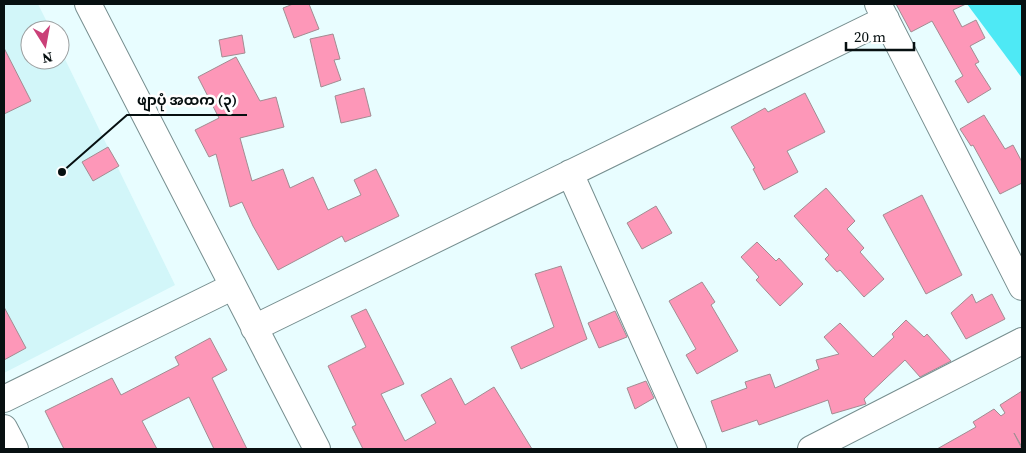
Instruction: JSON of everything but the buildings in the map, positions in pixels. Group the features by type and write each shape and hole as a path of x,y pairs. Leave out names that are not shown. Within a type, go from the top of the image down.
{"street":[{"path":"88,4 317,449"},
{"path":"254,328 570,173 881,11 1022,287"},
{"path":"570,173 692,449"},
{"path":"4,399 232,287"},
{"path":"810,449 1022,341"},
{"path":"4,428 15,449"}],"shaded area":[{"path":"4,4 38,4 46,20 20,20 20,70 70,70 175,285 4,373"}],"water":[{"path":"967,4 1022,4 1022,78"}],"place":[{"name":"ဖျာပုံ အထက (၃)","path":"62,172"}]}
